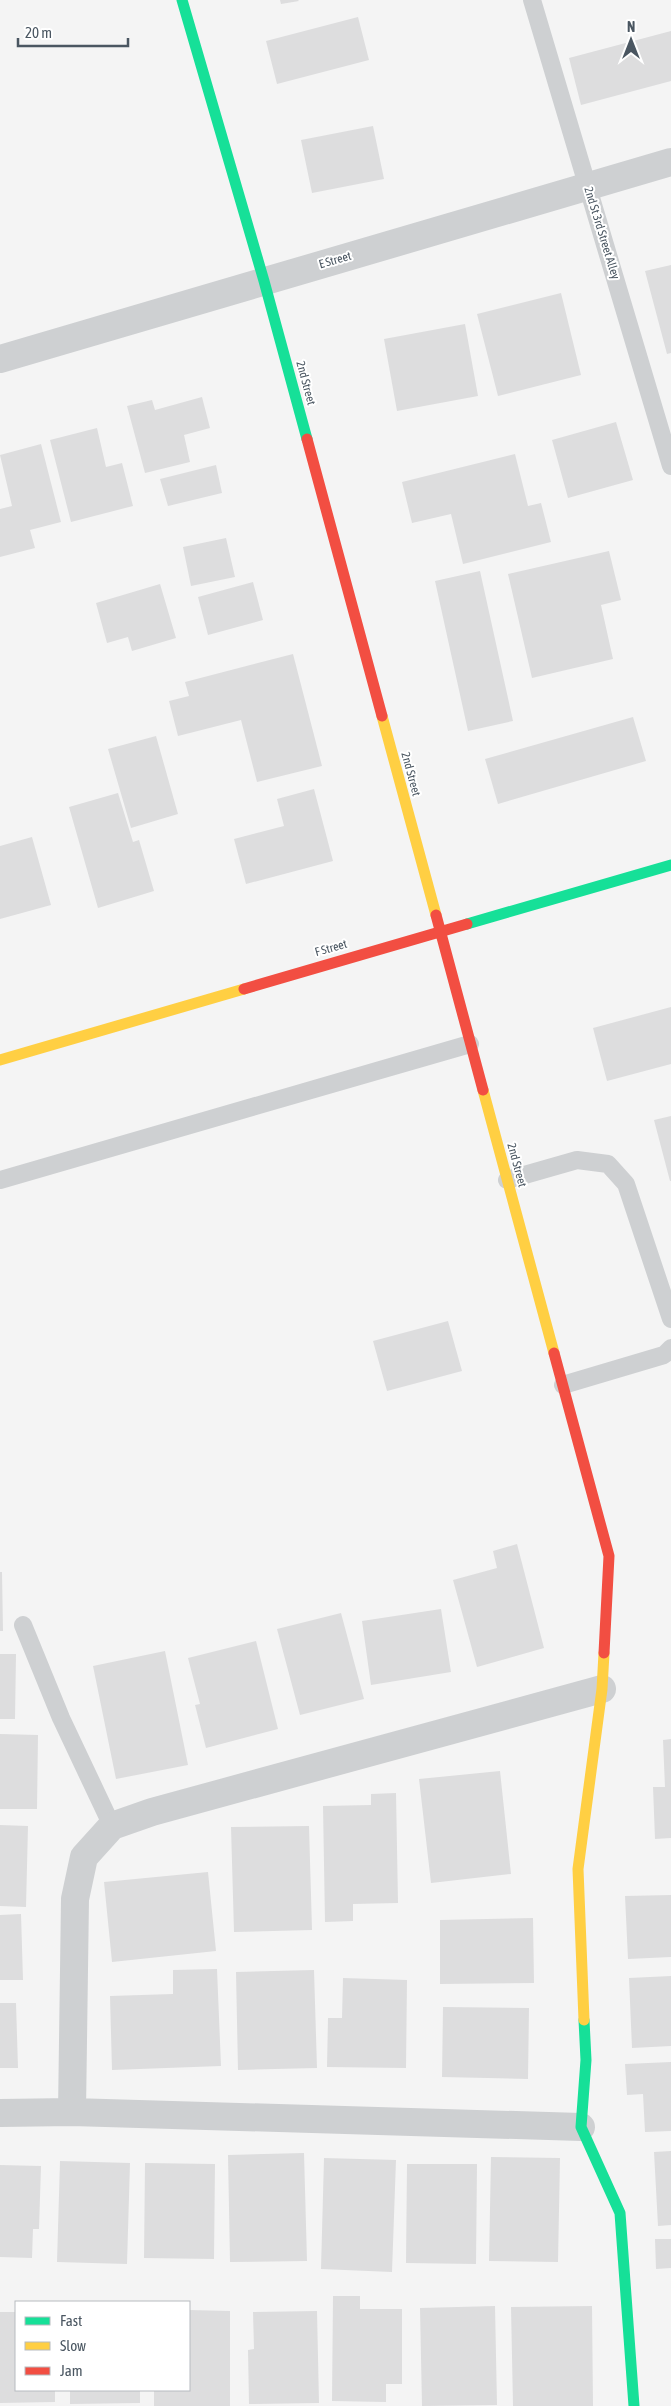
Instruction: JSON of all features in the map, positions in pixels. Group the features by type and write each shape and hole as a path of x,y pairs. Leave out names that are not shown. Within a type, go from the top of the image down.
{"street":[{"name":"2nd Street","path":"182,0 264,281 609,1556 602,1689 578,1869 586,2060 581,2127"},
{"name":"E Street","path":"0,359 671,162"},
{"name":"F Street","path":"0,1060 439,930 671,865"},
{"path":"72,2112 75,1899 84,1857 112,1826 152,1812 602,1689"},
{"path":"0,2113 72,2112 581,2127 620,2213 634,2406"}],"lane":[{"name":"2nd St 3rd Street Alley","path":"532,0 671,466"},
{"path":"0,1180 470,1044"},
{"path":"507,1180 577,1160 608,1164 626,1184 671,1319"},
{"path":"563,1385 664,1355 671,1348"},
{"path":"23,1624 61,1718 112,1826"}],"building":[{"path":"280,0 298,0 299,1 281,4"},
{"path":"358,17 369,60 277,84 266,41"},
{"path":"671,31 671,81 581,105 569,58"},
{"path":"373,126 384,179 312,193 301,140"},
{"path":"671,265 671,353 667,354 645,271"},
{"path":"561,293 581,375 498,396 477,314"},
{"path":"465,324 478,396 397,411 384,339"},
{"path":"202,397 210,428 184,435 190,462 145,473 127,406 152,400 155,410"},
{"path":"616,422 633,480 568,498 552,440"},
{"path":"97,428 106,467 122,463 133,506 71,522 50,440"},
{"path":"41,444 61,522 30,530 35,548 0,557 0,509 12,506 0,455"},
{"path":"515,454 528,506 541,503 551,542 463,564 451,514 412,523 402,482"},
{"path":"216,465 222,493 168,506 160,479"},
{"path":"226,538 235,577 191,586 183,547"},
{"path":"609,551 621,600 601,605 613,659 532,678 508,574"},
{"path":"480,571 513,721 468,731 435,581"},
{"path":"253,582 263,620 208,635 198,597"},
{"path":"160,584 176,638 132,651 128,637 107,643 96,603"},
{"path":"293,654 322,766 257,782 241,720 178,736 169,701 189,696 185,682"},
{"path":"633,717 646,761 498,804 485,759"},
{"path":"156,736 178,814 131,828 108,749"},
{"path":"314,789 333,861 246,884 234,839 284,826 277,799"},
{"path":"118,793 133,842 139,840 154,891 98,908 69,807"},
{"path":"32,837 51,905 0,919 0,846"},
{"path":"671,1007 671,1064 607,1081 593,1028"},
{"path":"671,1116 671,1181 670,1181 654,1120"},
{"path":"448,1321 462,1371 387,1391 373,1341"},
{"path":"517,1544 544,1648 477,1667 453,1580 497,1568 493,1551"},
{"path":"0,1572 2,1572 3,1631 0,1631"},
{"path":"441,1609 451,1672 371,1685 362,1621"},
{"path":"341,1613 364,1699 300,1715 277,1629"},
{"path":"256,1641 278,1729 206,1748 195,1705 200,1704 188,1658"},
{"path":"165,1651 188,1765 116,1779 93,1666"},
{"path":"0,1654 16,1654 15,1719 0,1719"},
{"path":"0,1734 38,1735 37,1809 0,1809"},
{"path":"671,1739 671,1838 655,1839 653,1787 665,1787 663,1740"},
{"path":"500,1771 511,1874 431,1883 419,1779"},
{"path":"396,1793 398,1903 353,1904 353,1921 325,1922 323,1806 371,1805 371,1794"},
{"path":"0,1825 28,1826 26,1907 0,1906"},
{"path":"309,1826 312,1930 234,1932 231,1827"},
{"path":"208,1872 216,1951 112,1962 104,1882"},
{"path":"671,1895 671,1957 628,1959 625,1896"},
{"path":"21,1914 23,1980 0,1980 0,1915"},
{"path":"533,1918 534,1983 440,1984 440,1920"},
{"path":"217,1969 221,2066 112,2070 110,1996 173,1994 173,1970"},
{"path":"314,1970 317,2068 238,2070 236,1972"},
{"path":"671,1976 671,2046 632,2048 629,1978"},
{"path":"343,1978 407,1980 406,2068 327,2067 328,2018 342,2018"},
{"path":"0,2003 16,2003 18,2068 0,2068"},
{"path":"443,2007 529,2008 528,2079 442,2077"},
{"path":"671,2062 671,2131 645,2132 643,2094 627,2095 625,2064"},
{"path":"671,2151 671,2225 658,2226 654,2152"},
{"path":"304,2153 307,2261 230,2262 228,2155"},
{"path":"491,2157 560,2158 558,2262 489,2261"},
{"path":"324,2158 396,2160 392,2272 321,2269"},
{"path":"60,2161 130,2163 127,2264 57,2262"},
{"path":"145,2163 215,2164 214,2259 144,2258"},
{"path":"407,2164 477,2164 476,2264 406,2263"},
{"path":"0,2165 41,2166 39,2229 33,2229 32,2258 0,2257"},
{"path":"655,2239 671,2239 671,2268 656,2269"},
{"path":"333,2296 360,2296 360,2309 402,2309 402,2384 386,2384 386,2402 332,2401"},
{"path":"495,2306 497,2405 422,2406 420,2308"},
{"path":"592,2306 593,2406 513,2406 511,2307"},
{"path":"190,2310 230,2311 230,2406 154,2406 154,2391 190,2391"},
{"path":"317,2311 319,2403 249,2404 248,2350 254,2349 253,2312"},
{"path":"0,2312 15,2312 15,2391 55,2391 55,2402 0,2403"},
{"path":"70,2391 140,2391 140,2403 70,2404"}],"traffic: fast":[{"path":"182,0 264,281 307,439"},
{"path":"467,924 671,865"},
{"path":"584,2020 586,2060 581,2127 620,2213 634,2406"}],"traffic: slow":[{"path":"382,716 436,915"},
{"path":"0,1060 244,989"},
{"path":"483,1090 554,1353"},
{"path":"584,2020 578,1869 602,1689 604,1653"}],"traffic: jam":[{"path":"307,439 382,716"},
{"path":"436,915 483,1090"},
{"path":"244,989 467,924"},
{"path":"554,1353 609,1556 604,1653"}]}
